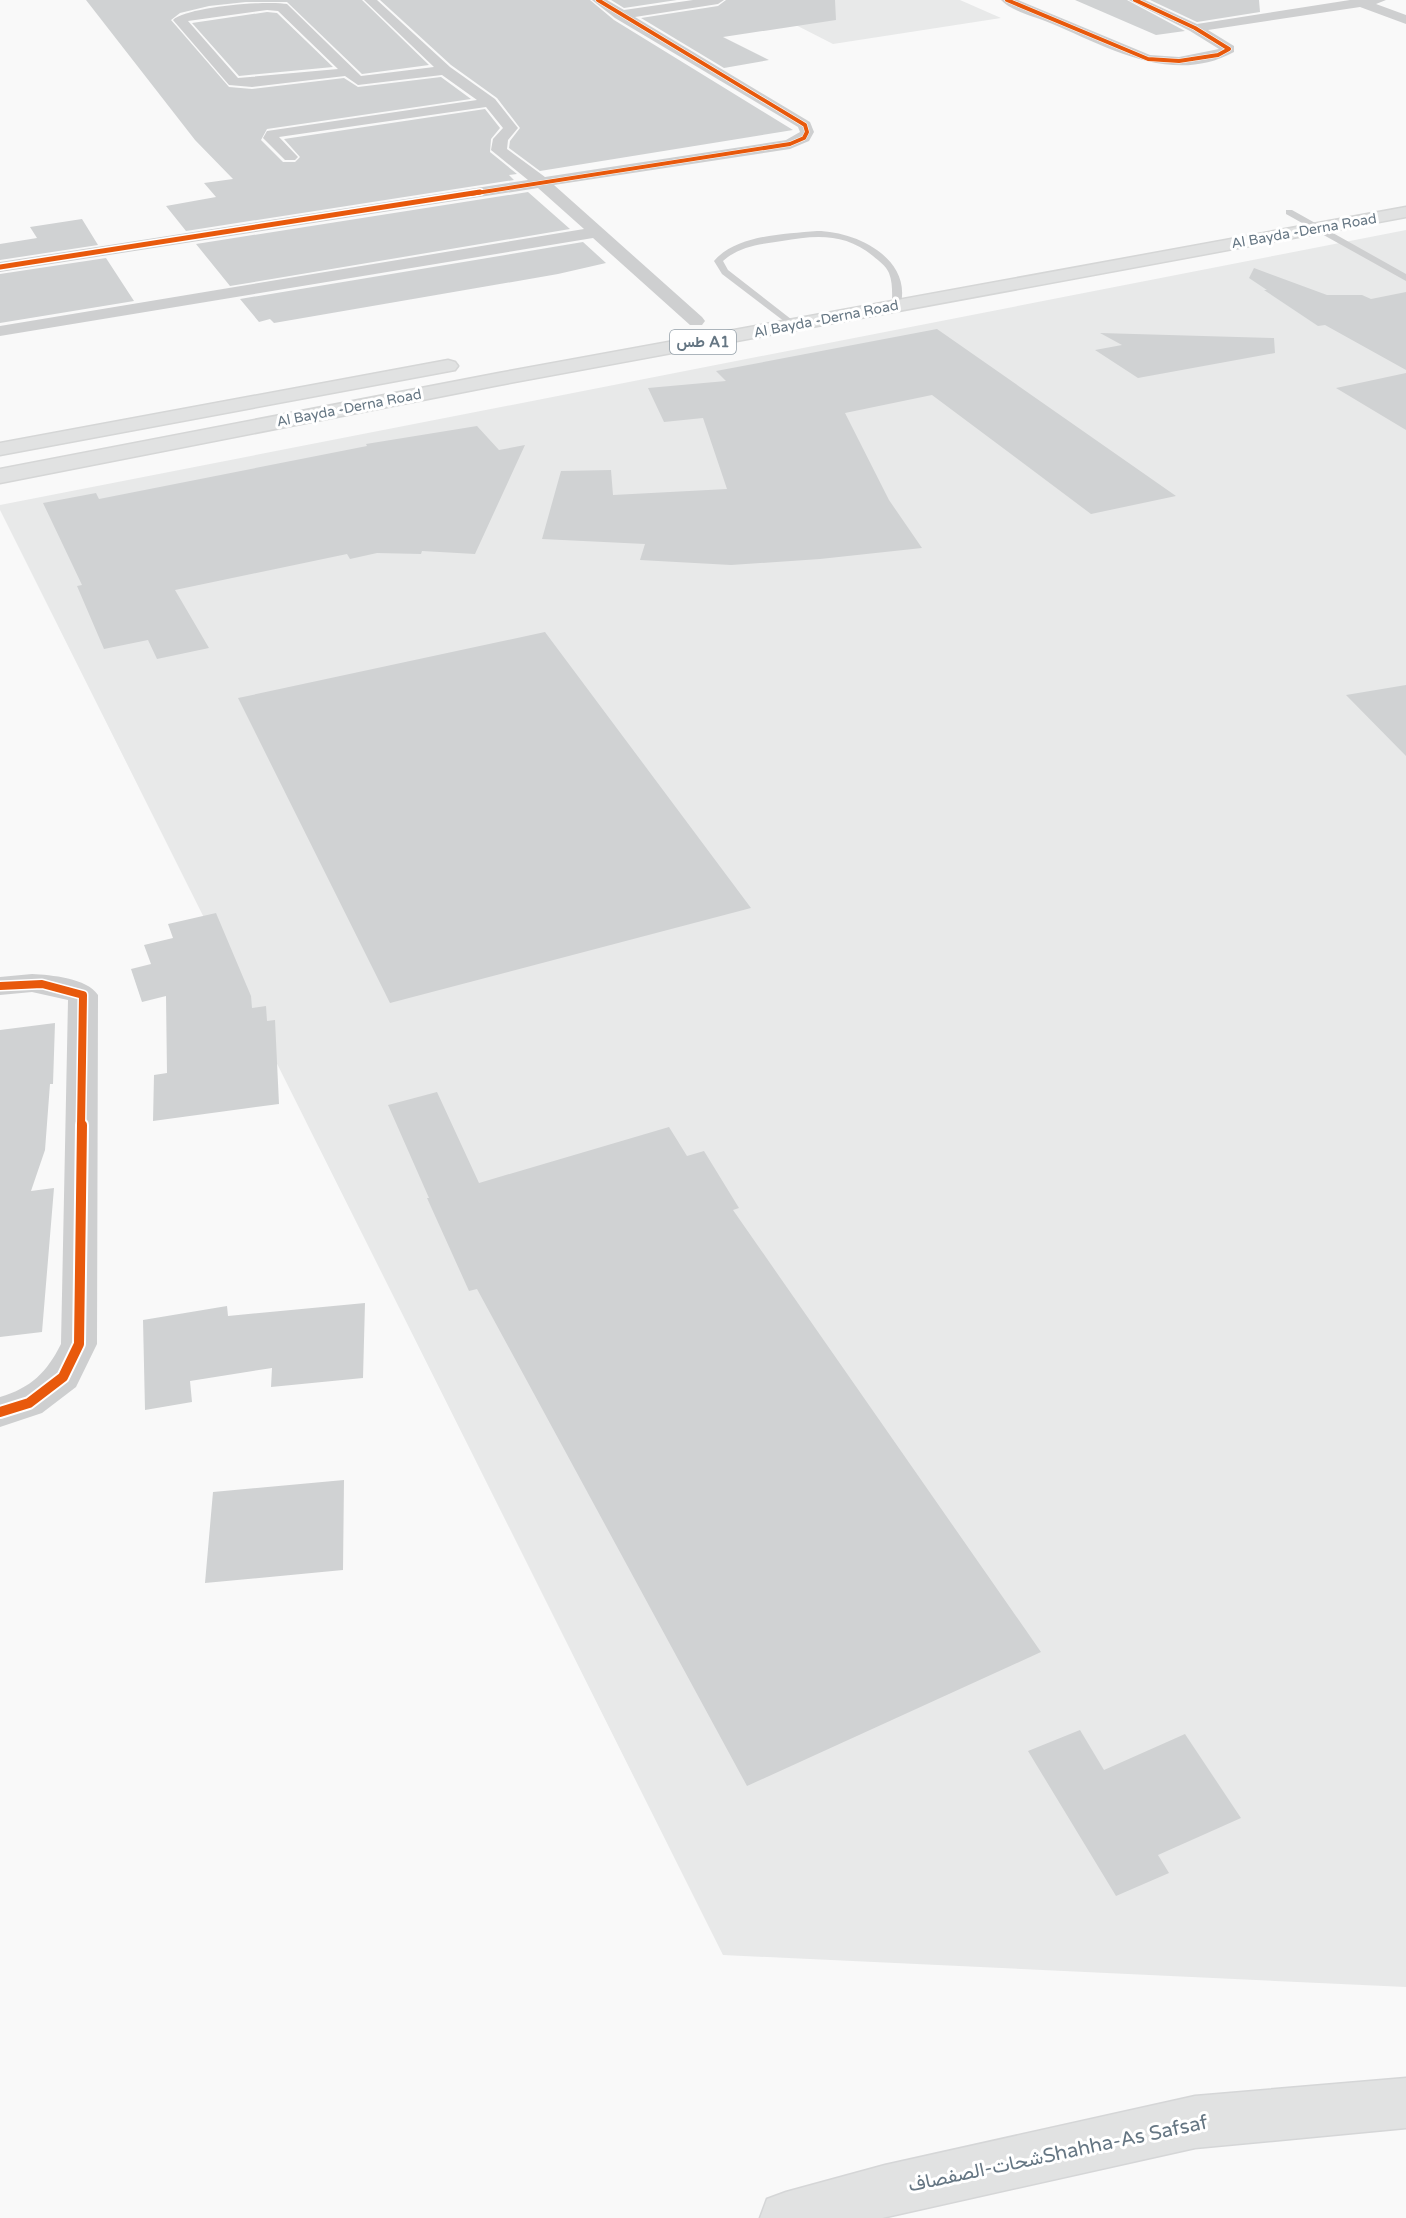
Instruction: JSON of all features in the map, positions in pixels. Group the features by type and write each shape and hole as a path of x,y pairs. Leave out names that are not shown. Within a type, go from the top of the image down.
{"main road":[{"name":"Al Bayda -Derna Road","path":"1266,216 1312,207"},
{"name":"Al Bayda -Derna Road","path":"0,476 897,305 1406,212"},
{"name":"Al Bayda -Derna Road","path":"872,289 918,280"},
{"name":"Al Bayda -Derna Road","path":"748,311 792,303"},
{"name":"طس A1","path":"673,325 717,317"},
{"name":"Al Bayda -Derna Road","path":"0,449 463,363"},
{"name":"شحات-الصفصافShahha-As Safsaf","path":"786,2218 885,2191 1195,2122 1406,2103"}],"street":[{"path":"370,0 446,70 490,102 511,128 501,139 499,150 541,182 696,321"},
{"path":"0,267 790,144 804,138 807,132 805,125 598,0"},
{"path":"620,15 718,0"},
{"path":"1007,0 1148,59 1179,61 1218,55 1229,49 1196,28 1136,0"},
{"path":"1196,28 1356,1 1380,0"},
{"path":"1356,1 1406,20"},
{"path":"1274,4 1294,13"},
{"path":"347,72 252,83 234,82 180,20 188,16 267,6 282,7 347,72 354,79 367,81 446,70"},
{"path":"290,157 271,138 272,134 490,102"},
{"path":"0,331 597,232"},
{"path":"0,986 25,981 58,985 83,995 79,1344 63,1377 29,1403 0,1412"}],"lane":[{"path":"1289,212 1322,228 1406,278"},
{"path":"793,325 725,272 718,261 737,246 806,234 847,235 863,243 887,263 895,285 897,305"}],"shaded area":[{"path":"747,0 960,0 1001,18 833,44"},
{"path":"1406,230 1406,1987 723,1955 0,510 0,505"}],"building":[{"path":"86,0 362,0 429,65 362,74 287,2 246,2 209,6 180,13 171,20 229,87 252,89 344,78 358,87 441,77 471,99 267,129 261,140 283,162 295,162 300,157 284,139 485,109 500,128 491,139 490,152 517,174 509,175 514,180 186,231 166,206 216,197 204,183 233,179 195,140"},
{"path":"380,0 590,0 614,20 793,130 540,171 509,148 510,141 520,128 497,98 451,65"},
{"path":"611,0 677,0 624,8"},
{"path":"726,0 835,0 836,20 723,37 769,60 724,68 641,18 718,6"},
{"path":"1075,0 1127,0 1185,31 1156,35"},
{"path":"1150,0 1259,0 1260,12 1197,22"},
{"path":"267,12 277,13 333,67 239,76 192,23"},
{"path":"528,192 570,229 230,286 196,244"},
{"path":"82,219 98,245 0,260 0,244 37,238 30,227"},
{"path":"583,242 606,263 558,274 274,323 270,319 259,322 240,299"},
{"path":"106,258 134,301 0,323 0,274"},
{"path":"1254,268 1327,295 1362,295 1371,299 1406,292 1406,370 1325,325 1318,326 1264,290 1267,290 1249,278"},
{"path":"937,329 1176,496 1091,514 932,395 845,413 889,500 922,548 820,559 731,565 640,560 645,544 542,539 561,471 611,470 613,495 727,489 703,418 664,422 648,388 726,381 716,371"},
{"path":"1100,333 1274,338 1275,353 1138,378 1095,350 1122,345"},
{"path":"1406,373 1406,430 1336,388"},
{"path":"477,426 499,450 525,445 475,554 422,551 421,554 377,553 350,559 347,554 175,590 209,648 157,659 148,640 104,649 77,586 82,585 43,503 96,493 99,499 367,446 366,444"},
{"path":"545,632 751,908 390,1003 238,698"},
{"path":"1406,685 1406,756 1346,695"},
{"path":"216,913 251,996 252,1008 266,1006 267,1021 275,1020 279,1104 153,1121 154,1075 167,1073 166,996 142,1002 131,969 151,964 144,945 173,938 168,924"},
{"path":"55,1023 53,1084 50,1084 45,1150 31,1191 54,1188 42,1332 0,1337 0,1030"},
{"path":"437,1092 479,1183 669,1127 687,1156 704,1151 739,1208 733,1210 1041,1652 747,1786 477,1289 469,1291 427,1198 429,1198 388,1105"},
{"path":"365,1303 363,1378 271,1387 272,1368 190,1381 192,1402 145,1410 143,1320 227,1306 228,1316"},
{"path":"344,1480 343,1570 205,1583 213,1492"},
{"path":"1080,1730 1104,1770 1185,1734 1241,1818 1158,1855 1169,1873 1116,1896 1028,1751"}],"cycle path":[{"path":"0,267 790,144 804,138 807,132 805,125 598,0"},
{"path":"1007,0 1148,59 1179,61 1218,55 1229,49 1195,28 1135,0"},
{"path":"0,986 22,983 42,984 83,995 79,1344 63,1377 29,1403 0,1412"}]}
